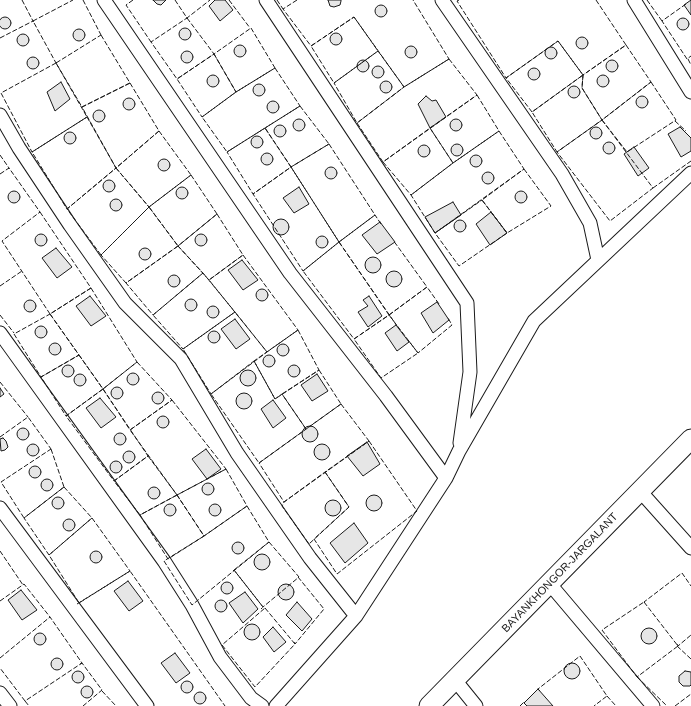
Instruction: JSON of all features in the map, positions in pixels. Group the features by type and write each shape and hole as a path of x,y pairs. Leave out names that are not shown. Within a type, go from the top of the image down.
{"street":[{"path":"104,0 290,273 386,396 446,478"},
{"path":"266,0 468,303 470,372 459,451"},
{"path":"442,0 562,174 590,223 598,260"},
{"path":"634,0 691,92"},
{"path":"0,115 19,148 125,303 181,358 237,453 310,558 356,616"},
{"path":"276,706 356,616 446,478 459,451 534,321 691,173"},
{"path":"0,333 164,561 192,605 220,657 251,698 262,706"},
{"name":"BAYANKHONGOR-JARGALANT","path":"429,706 691,439"},
{"path":"640,491 691,548"},
{"path":"0,508 146,706"},
{"path":"550,583 653,706"},
{"path":"455,680 476,706"},
{"path":"0,693 10,706"}],"building":[{"path":"153,0 166,0 161,5 157,4"},
{"path":"215,0 225,0 233,10 220,21 209,6"},
{"path":"328,0 341,1 340,5 334,7 330,6"},
{"path":"691,0 691,15 684,5"},
{"path":"379,5 383,5 387,11 383,17 379,17 375,13 375,9"},
{"path":"3,17 7,17 11,23 7,29 3,29 -1,25 -1,21"},
{"path":"681,18 685,18 689,24 685,30 681,30 677,26 677,22"},
{"path":"183,28 187,28 191,34 187,40 183,40 179,36 179,32"},
{"path":"77,29 81,29 85,35 81,41 77,41 73,37 73,33"},
{"path":"334,33 338,33 342,39 338,45 334,45 330,41 330,37"},
{"path":"21,34 25,34 29,40 25,46 21,46 17,42 17,38"},
{"path":"580,37 584,37 588,43 584,49 580,49 576,45 576,41"},
{"path":"238,45 242,45 246,51 242,57 238,57 234,53 234,49"},
{"path":"409,46 413,46 417,52 413,58 409,58 405,54 405,50"},
{"path":"549,47 553,47 557,53 553,59 549,59 545,55 545,51"},
{"path":"185,51 189,51 193,57 189,63 185,63 181,59 181,55"},
{"path":"31,57 35,57 39,63 35,69 31,69 27,65 27,61"},
{"path":"361,60 365,60 369,66 365,72 361,72 357,68 357,64"},
{"path":"610,60 614,60 618,66 614,72 610,72 606,68 606,64"},
{"path":"376,66 380,66 384,72 380,78 376,78 372,74 372,70"},
{"path":"532,68 536,68 540,74 536,80 532,80 528,76 528,72"},
{"path":"211,75 215,75 219,81 215,87 211,87 207,83 207,79"},
{"path":"601,75 605,75 609,81 605,87 601,87 597,83 597,79"},
{"path":"384,81 388,81 392,87 388,93 384,93 380,89 380,85"},
{"path":"61,82 70,99 55,111 47,92"},
{"path":"257,84 261,84 265,90 261,96 257,96 253,92 253,88"},
{"path":"572,86 576,86 580,92 576,98 572,98 568,94 568,90"},
{"path":"426,96 432,101 436,100 446,117 430,128 418,104"},
{"path":"640,96 644,96 648,102 644,108 640,108 636,104 636,100"},
{"path":"127,98 131,98 135,104 131,110 127,110 123,106 123,102"},
{"path":"271,101 275,101 279,107 275,113 271,113 267,109 267,105"},
{"path":"97,110 101,110 105,116 101,122 97,122 93,118 93,114"},
{"path":"297,119 301,119 305,125 301,131 297,131 293,127 293,123"},
{"path":"454,119 458,119 462,125 458,131 454,131 450,127 450,123"},
{"path":"278,125 282,125 286,131 282,137 278,137 274,133 274,129"},
{"path":"594,127 598,127 602,133 598,139 594,139 590,135 590,131"},
{"path":"680,127 691,138 691,151 681,157 668,134"},
{"path":"68,132 72,132 76,138 72,144 68,144 64,140 64,136"},
{"path":"255,136 259,136 263,142 259,148 255,148 251,144 251,140"},
{"path":"607,142 611,142 615,148 611,154 607,154 603,150 603,146"},
{"path":"455,144 459,144 463,150 459,156 455,156 451,152 451,148"},
{"path":"422,145 426,145 430,151 426,157 422,157 418,153 418,149"},
{"path":"634,147 649,168 638,176 624,154"},
{"path":"265,153 269,153 273,159 269,165 265,165 261,161 261,157"},
{"path":"474,155 478,155 482,161 478,167 474,167 470,163 470,159"},
{"path":"162,159 166,159 170,165 166,171 162,171 158,167 158,163"},
{"path":"329,167 333,167 337,173 333,179 329,179 325,175 325,171"},
{"path":"486,172 490,172 494,178 490,184 486,184 482,180 482,176"},
{"path":"107,180 111,180 115,186 111,192 107,192 103,188 103,184"},
{"path":"180,187 184,187 188,193 184,199 180,199 176,195 176,191"},
{"path":"299,187 309,204 294,213 283,198"},
{"path":"12,191 16,191 20,197 16,203 12,203 8,199 8,195"},
{"path":"519,191 523,191 527,197 523,203 519,203 515,199 515,195"},
{"path":"114,199 118,199 122,205 118,211 114,211 110,207 110,203"},
{"path":"453,202 461,215 435,233 425,217"},
{"path":"491,212 507,233 490,245 476,224"},
{"path":"281,219 288,224 289,227 284,234 281,235 274,230 273,227 278,220"},
{"path":"458,220 462,220 466,226 462,232 458,232 454,228 454,224"},
{"path":"380,222 395,242 377,254 362,235"},
{"path":"39,234 43,234 47,240 43,246 39,246 35,242 35,238"},
{"path":"199,234 203,234 207,240 203,246 199,246 195,242 195,238"},
{"path":"320,236 324,236 328,242 324,248 320,248 316,244 316,240"},
{"path":"56,248 72,267 57,278 42,258"},
{"path":"143,248 147,248 151,254 147,260 143,260 139,256 139,252"},
{"path":"373,257 380,262 381,265 376,272 373,273 366,268 365,265 370,258"},
{"path":"242,260 258,280 243,290 228,270"},
{"path":"394,271 401,276 402,279 397,286 394,287 387,282 386,279 391,272"},
{"path":"172,275 176,275 180,281 176,287 172,287 168,283 168,279"},
{"path":"260,289 264,289 268,295 264,301 260,301 256,297 256,293"},
{"path":"90,296 106,316 91,326 76,306"},
{"path":"369,296 382,316 368,327 358,312 368,306 363,300"},
{"path":"189,299 193,299 197,305 193,311 189,311 185,307 185,303"},
{"path":"28,300 32,300 36,306 32,312 28,312 24,308 24,304"},
{"path":"437,302 449,320 433,333 421,313"},
{"path":"211,306 215,306 219,312 215,318 211,318 207,314 207,310"},
{"path":"235,319 250,339 236,349 221,329"},
{"path":"396,325 409,342 397,351 385,333"},
{"path":"39,326 43,326 47,332 43,338 39,338 35,334 35,330"},
{"path":"212,331 216,331 220,337 216,343 212,343 208,339 208,335"},
{"path":"53,343 57,343 61,349 57,355 53,355 49,351 49,347"},
{"path":"281,344 285,344 289,350 285,356 281,356 277,352 277,348"},
{"path":"267,355 271,355 275,361 271,367 267,367 263,363 263,359"},
{"path":"66,365 70,365 74,371 70,377 66,377 62,373 62,369"},
{"path":"292,365 296,365 300,371 296,377 292,377 288,373 288,369"},
{"path":"248,370 255,375 256,378 251,385 248,386 241,381 240,378 245,371"},
{"path":"131,373 135,373 139,379 135,385 131,385 127,381 127,377"},
{"path":"78,374 82,374 86,380 82,386 78,386 74,382 74,378"},
{"path":"317,374 328,391 312,401 301,385"},
{"path":"115,387 119,387 123,393 119,399 115,399 111,395 111,391"},
{"path":"0,388 4,394 0,397"},
{"path":"156,392 160,392 164,398 160,404 156,404 152,400 152,396"},
{"path":"244,393 251,398 252,401 247,408 244,409 237,404 236,401 241,394"},
{"path":"100,398 116,417 101,428 86,408"},
{"path":"273,400 286,418 273,428 261,409"},
{"path":"161,416 165,416 169,422 165,428 161,428 157,424 157,420"},
{"path":"310,426 317,431 318,434 313,441 310,442 303,437 302,434 307,427"},
{"path":"21,428 25,428 29,434 25,440 21,440 17,436 17,432"},
{"path":"118,433 122,433 126,439 122,445 118,445 114,441 114,437"},
{"path":"3,438 8,447 1,451 0,439"},
{"path":"367,442 380,464 363,476 347,456"},
{"path":"31,444 35,444 39,450 35,456 31,456 27,452 27,448"},
{"path":"322,444 329,449 330,452 325,459 322,460 315,455 314,452 319,445"},
{"path":"206,449 221,469 207,479 192,459"},
{"path":"127,451 131,451 135,457 131,463 127,463 123,459 123,455"},
{"path":"114,461 118,461 122,467 118,473 114,473 110,469 110,465"},
{"path":"33,466 37,466 41,472 37,478 33,478 29,474 29,470"},
{"path":"45,479 49,479 53,485 49,491 45,491 41,487 41,483"},
{"path":"206,483 210,483 214,489 210,495 206,495 202,491 202,487"},
{"path":"152,487 156,487 160,493 156,499 152,499 148,495 148,491"},
{"path":"374,495 381,500 382,503 377,510 374,511 367,506 366,503 371,496"},
{"path":"56,497 60,497 64,503 60,509 56,509 52,505 52,501"},
{"path":"333,500 340,505 341,508 336,515 333,516 326,511 325,508 330,501"},
{"path":"168,504 172,504 176,510 172,516 168,516 164,512 164,508"},
{"path":"213,504 217,504 221,510 217,516 213,516 209,512 209,508"},
{"path":"67,519 71,519 75,525 71,531 67,531 63,527 63,523"},
{"path":"354,523 368,543 345,563 330,543"},
{"path":"236,542 240,542 244,548 240,554 236,554 232,550 232,546"},
{"path":"94,551 98,551 102,557 98,563 94,563 90,559 90,555"},
{"path":"262,554 269,559 270,562 265,569 262,570 255,565 254,562 259,555"},
{"path":"128,581 143,601 129,611 114,591"},
{"path":"225,582 229,582 233,588 229,594 225,594 221,590 221,586"},
{"path":"286,584 293,589 294,592 289,599 286,600 279,595 278,592 283,585"},
{"path":"21,590 37,610 22,620 8,600"},
{"path":"245,592 258,609 243,623 229,603"},
{"path":"219,600 223,600 227,606 223,612 219,612 215,608 215,604"},
{"path":"297,602 312,619 302,631 286,615"},
{"path":"252,624 259,629 260,632 255,639 252,640 245,635 244,632 249,625"},
{"path":"273,627 286,642 274,652 263,637"},
{"path":"649,628 656,633 657,636 652,643 649,644 642,639 641,636 646,629"},
{"path":"38,633 42,633 46,639 42,645 38,645 34,641 34,637"},
{"path":"175,653 190,673 176,683 161,663"},
{"path":"55,658 59,658 63,664 59,670 55,670 51,666 51,662"},
{"path":"572,663 579,668 580,671 575,678 572,679 565,674 564,671 569,664"},
{"path":"76,671 80,671 84,677 80,683 76,683 72,679 72,675"},
{"path":"685,671 691,672 690,686 683,686 679,682 679,676"},
{"path":"185,681 189,681 193,687 189,693 185,693 181,689 181,685"},
{"path":"85,686 89,686 93,692 89,698 85,698 81,694 81,690"},
{"path":"538,689 553,706 527,706 524,703"},
{"path":"198,692 202,692 206,698 202,704 198,704 194,700 194,696"}],"fence":[{"path":"22,0 34,21"},
{"path":"57,62 56,63 33,21 73,0"},
{"path":"83,0 101,35"},
{"path":"133,0 126,5 151,42"},
{"path":"175,0 186,18"},
{"path":"188,19 187,18 210,0"},
{"path":"229,0 250,28"},
{"path":"277,0 283,9"},
{"path":"297,0 283,9 311,46 354,17 404,87 449,59 413,0"},
{"path":"459,0 457,1 506,78 558,41 583,75 626,45 596,0"},
{"path":"647,0 662,21 663,20"},
{"path":"686,4 662,21 687,59 691,56"},
{"path":"354,17 378,51 334,83 311,46 354,17"},
{"path":"187,18 214,54 177,79 151,42 187,18"},
{"path":"0,38 33,22"},
{"path":"251,28 275,68 236,92 214,54 251,28"},
{"path":"101,35 130,83 82,107 56,63 101,35"},
{"path":"558,41 583,75 532,112 506,78 558,41"},
{"path":"626,45 651,82 602,120 582,88 583,75 626,45"},
{"path":"378,51 404,87 357,123 334,83 378,51"},
{"path":"214,54 236,92 202,117 177,79 214,54"},
{"path":"449,59 477,95 383,162 357,123 404,87 449,59"},
{"path":"688,59 691,65"},
{"path":"56,63 87,117 32,152 1,93 56,63"},
{"path":"275,68 300,106 227,152 202,117 236,92 275,68"},
{"path":"583,75 582,88 602,120 557,152 532,112 583,75"},
{"path":"651,82 676,120 627,152 602,120 651,82"},
{"path":"130,83 159,131 116,168 82,107 130,83"},
{"path":"477,95 499,131 453,163 430,128 477,95"},
{"path":"300,106 329,144 291,167 265,128 300,106"},
{"path":"87,117 116,168 67,209 32,152 87,117"},
{"path":"602,120 653,188 610,221 557,152 602,120"},
{"path":"675,121 686,131"},
{"path":"265,128 291,167 253,194 227,152 265,128"},
{"path":"430,128 453,163 411,195 383,162 430,128"},
{"path":"159,131 191,175 149,207 116,168 159,131"},
{"path":"499,131 524,169 435,233 411,195 499,131"},
{"path":"329,144 375,215 339,242 291,167 329,144"},
{"path":"0,155 9,168 8,169"},
{"path":"653,188 691,161"},
{"path":"291,167 339,242 303,271 253,194 291,167"},
{"path":"0,174 9,168 40,212 39,213"},
{"path":"116,168 149,207 101,255 67,209 116,168"},
{"path":"524,169 551,206 507,233 482,200 524,169"},
{"path":"191,175 217,214 178,246 149,207 191,175"},
{"path":"482,200 507,233 459,266 435,233 482,200"},
{"path":"149,207 178,246 126,283 101,255 149,207"},
{"path":"40,212 91,288 50,314 2,241 40,212"},
{"path":"217,214 243,255 209,280 178,246 217,214"},
{"path":"381,224 375,215 339,242 397,326"},
{"path":"389,315 427,287 393,240"},
{"path":"339,242 389,315 354,339 303,271 339,242"},
{"path":"178,246 203,273 153,315 126,283 178,246"},
{"path":"243,255 298,330 267,352 209,280 243,255"},
{"path":"0,286 22,271 23,272"},
{"path":"203,273 235,312 183,349 153,315 203,273"},
{"path":"389,315 427,287 439,304"},
{"path":"91,288 137,362 103,389 50,314 91,288"},
{"path":"235,312 267,352 211,394 183,349 235,312"},
{"path":"50,314 79,355 41,377 14,334 50,314"},
{"path":"0,315 14,333"},
{"path":"389,315 418,353 381,378 354,339 389,315"},
{"path":"408,340 418,353 452,325 448,318"},
{"path":"298,330 319,370 275,399 254,361 298,330"},
{"path":"79,355 103,389 66,416 41,377 79,355"},
{"path":"254,361 275,399 282,394 306,429 259,463 211,394 254,361"},
{"path":"137,362 172,400 130,430 103,389 137,362"},
{"path":"319,370 341,404 306,429 282,394 319,370"},
{"path":"0,382 28,417"},
{"path":"103,389 148,456 114,481 66,416 103,389"},
{"path":"172,400 226,469 177,495 130,430 172,400"},
{"path":"341,404 369,441 284,502 259,463 341,404"},
{"path":"0,437 28,417 51,449"},
{"path":"369,441 417,511 337,574 314,539 349,507 325,472 369,441"},
{"path":"51,449 64,487 24,518 1,482 51,449"},
{"path":"148,456 177,495 140,515 114,481 148,456"},
{"path":"226,469 247,506 204,536 177,495 226,469"},
{"path":"325,472 349,507 309,544 282,506 284,502 325,472"},
{"path":"64,487 92,518 49,555 24,518 64,487"},
{"path":"177,495 204,536 168,559 140,515 177,495"},
{"path":"247,506 269,542 192,605 164,561 204,536 247,506"},
{"path":"92,518 130,571 79,603 49,555 92,518"},
{"path":"269,542 299,577 263,607 234,570 269,542"},
{"path":"0,551 23,585"},
{"path":"233,571 234,570 263,607 261,609"},
{"path":"77,604 130,571 225,706"},
{"path":"645,603 644,602 682,573 691,586"},
{"path":"294,642 295,644 324,609 298,577"},
{"path":"0,601 24,584 50,617"},
{"path":"644,602 678,646 637,677 602,630 644,602"},
{"path":"265,608 295,644 255,687 222,645 265,608"},
{"path":"0,658 50,617 82,663 25,701 0,668"},
{"path":"677,644 678,646 691,635"},
{"path":"677,646 691,659"},
{"path":"540,691 538,689 580,656 607,696 594,706"},
{"path":"80,664 82,663 102,690 83,706"},
{"path":"637,677 667,706"},
{"path":"102,691 116,706"},
{"path":"675,706 691,694"},
{"path":"607,696 616,706"},
{"path":"25,701 29,706"},
{"path":"520,706 525,701"}]}
